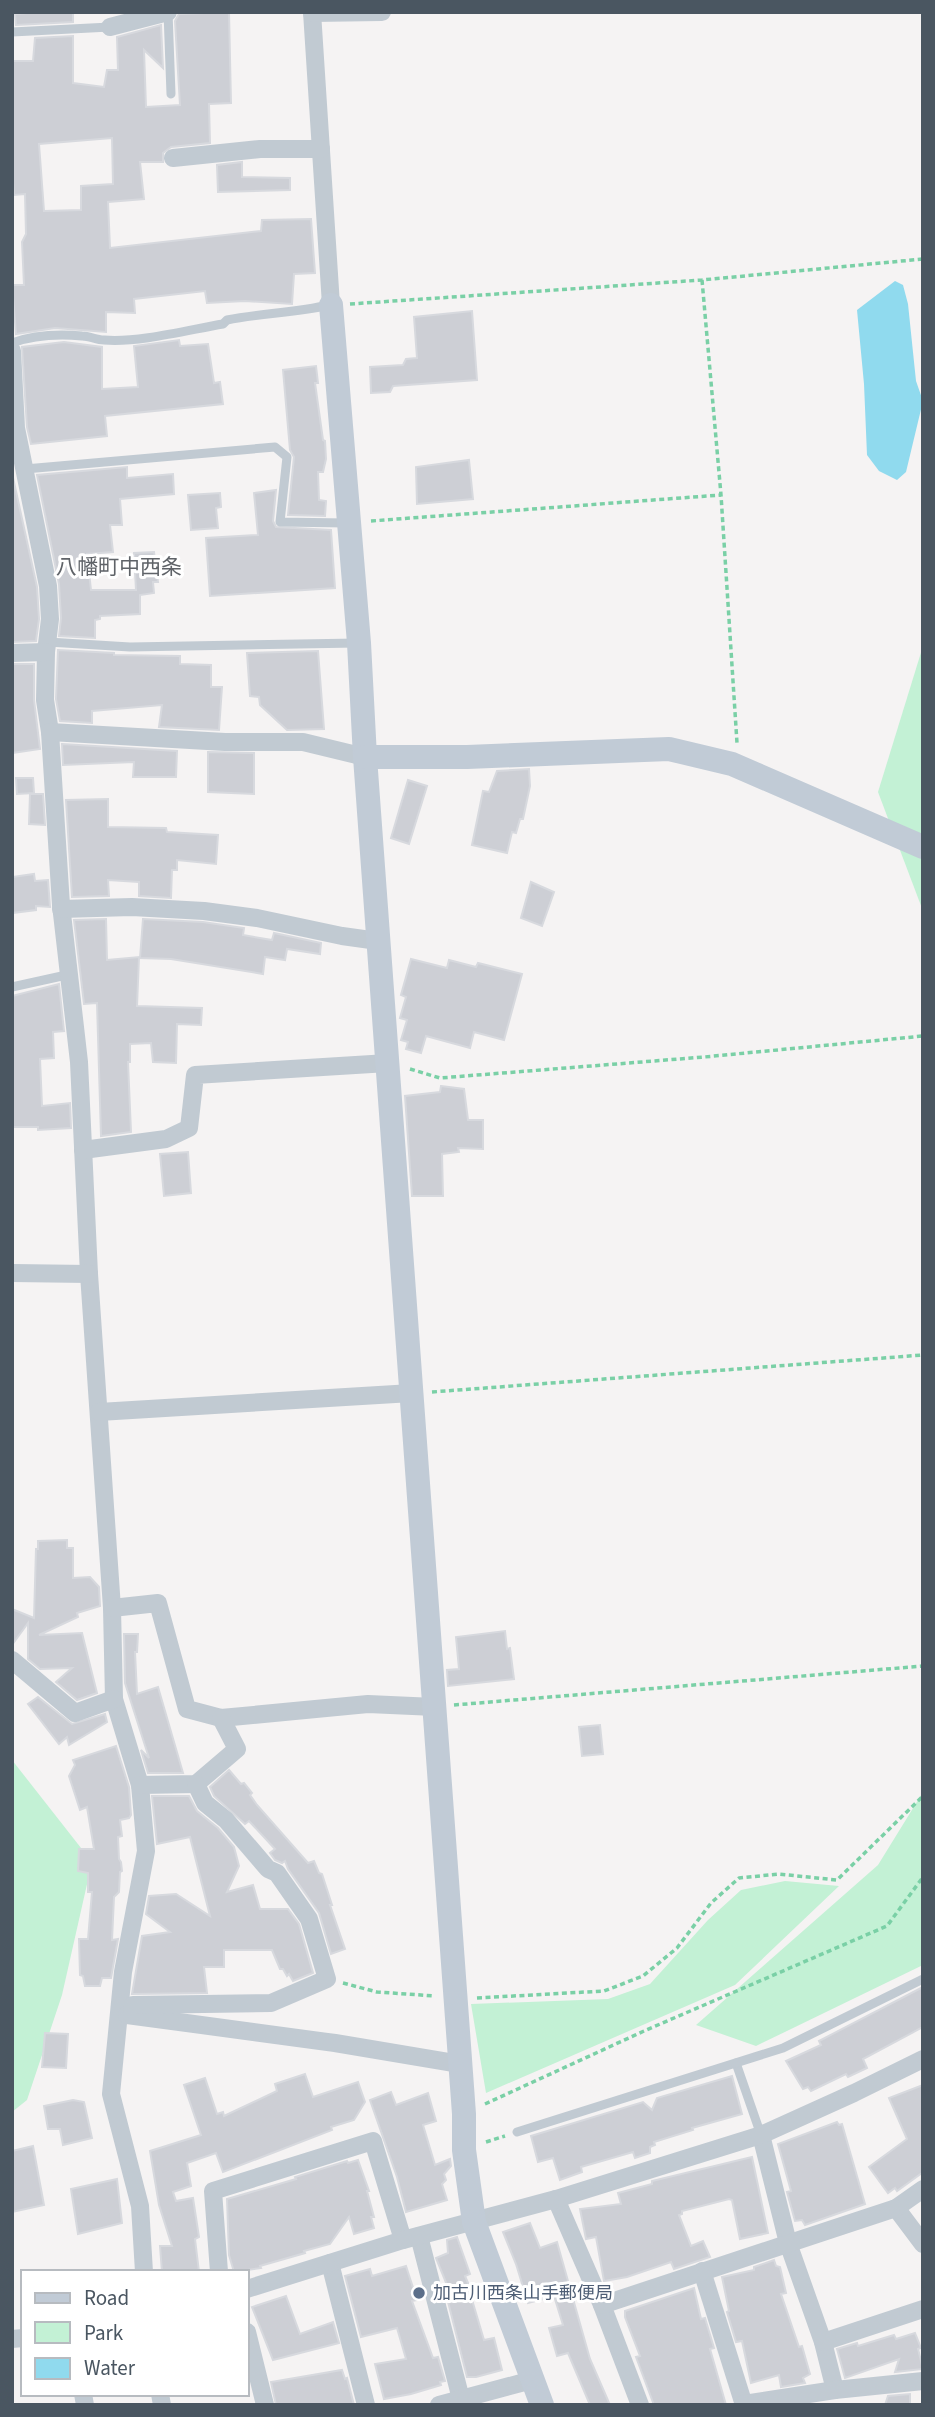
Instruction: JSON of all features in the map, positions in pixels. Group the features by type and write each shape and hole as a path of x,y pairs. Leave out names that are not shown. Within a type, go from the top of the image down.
{"street":[{"path":"110,27 168,12"},
{"path":"382,12 312,13 331,305 359,643 378,941 464,2114 464,2150 474,2222 542,2405"},
{"path":"173,158 260,149 321,149"},
{"path":"12,351 16,428 48,586 50,619 46,701 61,909 71,974 79,1062 89,1274 112,1608 114,1699 140,1785 146,1851 123,1972 126,2015 111,2094 141,2206 144,2270"},
{"path":"12,653 47,647"},
{"path":"50,732 225,742 303,742 365,757 467,757 669,750 732,764 923,847"},
{"path":"61,909 132,907 204,911 257,918 378,941"},
{"path":"83,1150 166,1139 189,1128 195,1074 388,1063"},
{"path":"12,1273 89,1274"},
{"path":"99,1412 412,1393"},
{"path":"112,1608 158,1604 187,1709 221,1718 368,1704 435,1707"},
{"path":"12,1660 75,1713 114,1699"},
{"path":"140,1785 196,1784 237,1749 221,1718"},
{"path":"126,2015 133,2005 271,2003 327,1979 309,1919 277,1872 268,1870 226,1820 205,1803 196,1784"},
{"path":"126,2015 335,2043 460,2064"},
{"path":"248,2288 411,2238 556,2199 761,2135 923,2059"},
{"path":"761,2135 788,2243 823,2342 835,2390"},
{"path":"219,2270 213,2191 373,2141 411,2238 461,2399"},
{"path":"602,2305 896,2208 923,2189"},
{"path":"556,2199 602,2305 640,2405"},
{"path":"896,2208 923,2244"},
{"path":"330,2263 366,2405"},
{"path":"702,2271 744,2404 835,2390 923,2381"},
{"path":"823,2342 923,2309"},
{"path":"248,2336 265,2405"},
{"path":"439,2405 533,2380"}],"lane":[{"path":"168,12 171,93"},
{"path":"12,33 110,27"},
{"path":"12,343 28,337 61,335 85,336 104,341 149,337 223,324 227,320 265,313 292,313 331,305"},
{"path":"25,470 275,447 287,457 280,522 348,523"},
{"path":"47,647 359,643"},
{"path":"12,987 71,974"},
{"path":"517,2132 783,2048 923,1979"},
{"path":"736,2063 761,2135"}],"path":[{"path":"331,305 702,280 923,259"},
{"path":"702,280 721,495 738,755 732,764"},
{"path":"348,523 721,495"},
{"path":"388,1063 440,1078 923,1036"},
{"path":"412,1393 923,1355"},
{"path":"435,1707 923,1666"},
{"path":"475,1998 604,1991 643,1976 677,1948 711,1903 739,1878 779,1874 837,1880 923,1796"},
{"path":"464,2114 644,2031 887,1926 923,1877"},
{"path":"327,1979 377,1992 440,1997"},
{"path":"464,2150 517,2132"}],"green space":[{"path":"923,646 923,911 878,792"},
{"path":"12,1760 92,1862 62,1995 27,2100 12,2112"},
{"path":"923,1792 923,1965 756,2046 696,2025 878,1865"},
{"path":"785,1881 839,1886 735,1985 486,2093 471,2004 608,1999 650,1984 708,1920 741,1890"}],"water":[{"path":"895,281 903,285 908,304 916,381 923,401 906,472 897,480 879,471 867,455 857,310"}],"building":[{"path":"73,12 73,22 16,25 15,14"},
{"path":"229,12 231,103 209,104 210,143 171,147 163,153 163,162 140,162 144,199 108,202 110,248 261,231 262,220 311,219 315,273 294,274 292,304 245,301 207,303 205,291 134,299 135,313 106,312 106,332 55,328 16,334 12,285 24,285 22,242 26,234 25,194 14,195 12,172 12,61 33,61 35,38 73,36 73,83 104,87 107,70 118,70 117,37 161,25 163,68 144,50 146,107 180,105 175,21 179,14","holes":["112,138 113,184 81,186 81,210 44,211 39,144"]},
{"path":"242,162 242,177 290,178 290,190 218,192 217,165"},
{"path":"472,311 477,380 393,386 390,392 371,393 370,367 403,365 406,359 417,358 414,317"},
{"path":"179,340 180,346 208,344 214,383 220,382 223,404 105,416 107,436 31,444 27,427 22,347 64,342 102,347 102,389 138,387 134,346"},
{"path":"316,366 318,383 315,383 326,459 323,472 318,472 319,500 326,501 325,516 288,515 294,457 290,450 283,370"},
{"path":"469,460 473,499 417,504 416,467"},
{"path":"127,467 127,478 173,474 174,494 120,499 122,525 110,525 113,552 87,554 91,590 136,590 134,553 154,552 158,582 153,582 154,593 140,595 140,614 100,616 100,619 95,620 95,638 59,636 59,584 37,475"},
{"path":"12,473 37,587 39,619 36,641 12,642"},
{"path":"276,490 273,521 276,527 331,530 335,588 210,596 206,538 258,535 254,493"},
{"path":"220,493 221,507 216,508 218,528 191,530 188,495"},
{"path":"58,650 114,655 180,656 180,664 211,665 211,687 222,687 219,730 159,727 162,705 92,711 92,723 60,721 56,699"},
{"path":"318,651 324,729 287,730 260,705 259,697 250,696 247,653"},
{"path":"12,664 34,664 34,700 40,749 12,753"},
{"path":"62,744 177,751 176,777 133,777 134,762 63,765"},
{"path":"208,752 254,753 254,794 208,792"},
{"path":"529,769 530,786 523,819 520,819 516,833 512,832 507,853 472,845 483,791 489,792 497,771"},
{"path":"16,778 33,778 34,793 17,794"},
{"path":"408,780 427,786 409,844 391,838"},
{"path":"30,794 43,794 45,825 29,824"},
{"path":"108,799 108,827 166,828 167,832 218,835 216,864 177,860 177,870 172,870 171,898 139,896 139,882 108,880 109,896 72,897 66,800"},
{"path":"34,874 35,881 48,880 50,907 36,906 36,910 12,913 12,877"},
{"path":"531,882 554,892 542,926 521,918"},
{"path":"106,919 107,960 139,957 137,1006 202,1008 201,1025 177,1024 176,1063 153,1062 151,1043 130,1044 128,1062 131,1132 101,1136 97,1003 84,1004 74,920"},
{"path":"143,919 203,922 244,928 243,935 272,940 274,933 321,943 320,954 287,949 285,960 265,957 263,974 171,959 140,958"},
{"path":"411,959 447,968 449,960 476,967 478,963 522,974 504,1040 474,1032 470,1048 426,1036 421,1053 406,1049 408,1042 401,1040 407,1020 400,1018 406,997 401,995"},
{"path":"59,984 64,1031 53,1032 54,1058 40,1059 42,1106 70,1103 71,1128 38,1130 38,1127 12,1127 12,996"},
{"path":"441,1086 464,1089 468,1120 483,1120 483,1149 458,1148 459,1152 442,1154 443,1196 412,1196 405,1096 440,1092"},
{"path":"188,1152 191,1193 164,1196 160,1154"},
{"path":"67,1540 67,1548 73,1548 73,1578 90,1577 99,1587 100,1606 77,1613 78,1617 39,1635 82,1633 97,1693 77,1700 56,1682 72,1668 40,1669 28,1659 28,1623 12,1645 12,1609 34,1618 38,1541"},
{"path":"505,1631 514,1679 448,1686 447,1670 459,1669 456,1637"},
{"path":"124,1634 138,1634 135,1652 137,1694 158,1687 183,1773 148,1773 141,1750 149,1758 125,1683"},
{"path":"38,1697 72,1724 105,1714 107,1722 69,1745 67,1737 59,1744 28,1704"},
{"path":"600,1725 603,1754 582,1756 579,1727"},
{"path":"116,1746 129,1787 131,1815 120,1820 122,1836 118,1837 122,1871 119,1892 114,1897 112,1940 118,1939 111,1978 102,1978 100,1986 85,1986 83,1976 80,1975 79,1939 88,1939 92,1892 88,1892 88,1873 78,1871 79,1849 94,1849 87,1807 80,1810 69,1776 75,1765 73,1760"},
{"path":"229,1770 241,1784 244,1783 257,1805 308,1863 314,1861 322,1874 345,1949 331,1954 319,1913 285,1861 282,1863 275,1860 270,1853 275,1849 249,1821 245,1824 214,1796 210,1787"},
{"path":"152,1796 189,1796 197,1811 218,1828 234,1847 239,1866 227,1892 253,1885 260,1909 288,1909 299,1924 313,1973 293,1981 289,1974 287,1976 283,1969 280,1969 272,1950 224,1950 224,1967 204,1967 207,1993 132,1994 142,1936 170,1932 146,1914 149,1896 176,1894 210,1916 190,1837 157,1844"},
{"path":"923,1987 923,2027 863,2059 867,2068 848,2077 846,2074 811,2091 808,2087 803,2089 786,2061 821,2045 819,2041"},
{"path":"45,2033 68,2034 66,2068 42,2067"},
{"path":"305,2074 313,2097 358,2082 365,2102 354,2120 223,2172 216,2153 187,2163 191,2186 173,2192 176,2201 193,2198 199,2237 195,2239 199,2270 162,2270 160,2246 172,2246 159,2205 150,2151 201,2135 184,2085 205,2078 217,2114 223,2112 224,2116 277,2091 275,2084"},
{"path":"732,2076 742,2114 654,2142 650,2153 635,2158 633,2152 581,2167 582,2172 560,2180 553,2158 538,2162 531,2136 643,2102 652,2110 657,2098"},
{"path":"923,2085 923,2175 922,2173 897,2191 895,2188 888,2193 869,2167 907,2139 889,2098"},
{"path":"391,2092 396,2105 428,2093 436,2121 423,2125 435,2165 450,2159 451,2166 444,2174 446,2180 442,2184 447,2200 406,2212 397,2177 370,2100"},
{"path":"73,2100 84,2102 92,2138 63,2145 60,2129 48,2129 44,2106"},
{"path":"837,2122 842,2124 865,2204 805,2225 802,2220 795,2221 787,2192 791,2191 778,2144"},
{"path":"33,2146 44,2205 12,2212 12,2151"},
{"path":"752,2157 768,2233 740,2239 732,2200 729,2199 682,2211 679,2215 691,2246 703,2241 710,2257 674,2269 671,2262 627,2277 604,2281 596,2237 586,2239 580,2209 621,2204 618,2193 652,2184 652,2181"},
{"path":"358,2160 369,2191 374,2228 354,2234 349,2217 330,2244 260,2266 261,2268 233,2270 229,2255 227,2199 347,2161"},
{"path":"117,2179 122,2223 78,2234 71,2189"},
{"path":"530,2223 540,2248 557,2242 590,2359 610,2405 590,2405 568,2353 557,2356 549,2328 563,2325 554,2296 528,2303 503,2232"},
{"path":"457,2237 470,2274 465,2276 472,2292 470,2293 484,2340 494,2338 502,2370 476,2377 467,2377 444,2286 447,2285 436,2258 448,2253 447,2240"},
{"path":"774,2260 776,2266 780,2267 786,2293 781,2294 810,2374 803,2378 805,2383 781,2387 779,2375 751,2383 742,2341 736,2342 727,2312 729,2311 722,2277 754,2270 754,2267"},
{"path":"406,2266 417,2300 412,2301 433,2358 438,2357 445,2381 440,2382 441,2385 411,2394 384,2399 375,2364 406,2359 397,2328 361,2337 345,2276 370,2269 372,2276"},
{"path":"694,2288 701,2319 705,2318 714,2348 710,2349 726,2405 654,2405 636,2357 640,2356 625,2311"},
{"path":"286,2296 300,2334 333,2322 339,2343 273,2360 252,2307"},
{"path":"915,2333 921,2348 918,2349 923,2369 895,2372 899,2359 845,2378 837,2349 894,2335 896,2339"},
{"path":"342,2370 345,2379 347,2378 354,2405 276,2405 271,2382"},
{"path":"910,2394 910,2405 885,2405 888,2396"}],"place":[{"name":"加古川西条山手郵便局","path":"419,2293"}],"district":[{"name":"八幡町中西条","path":"119,567"}]}
